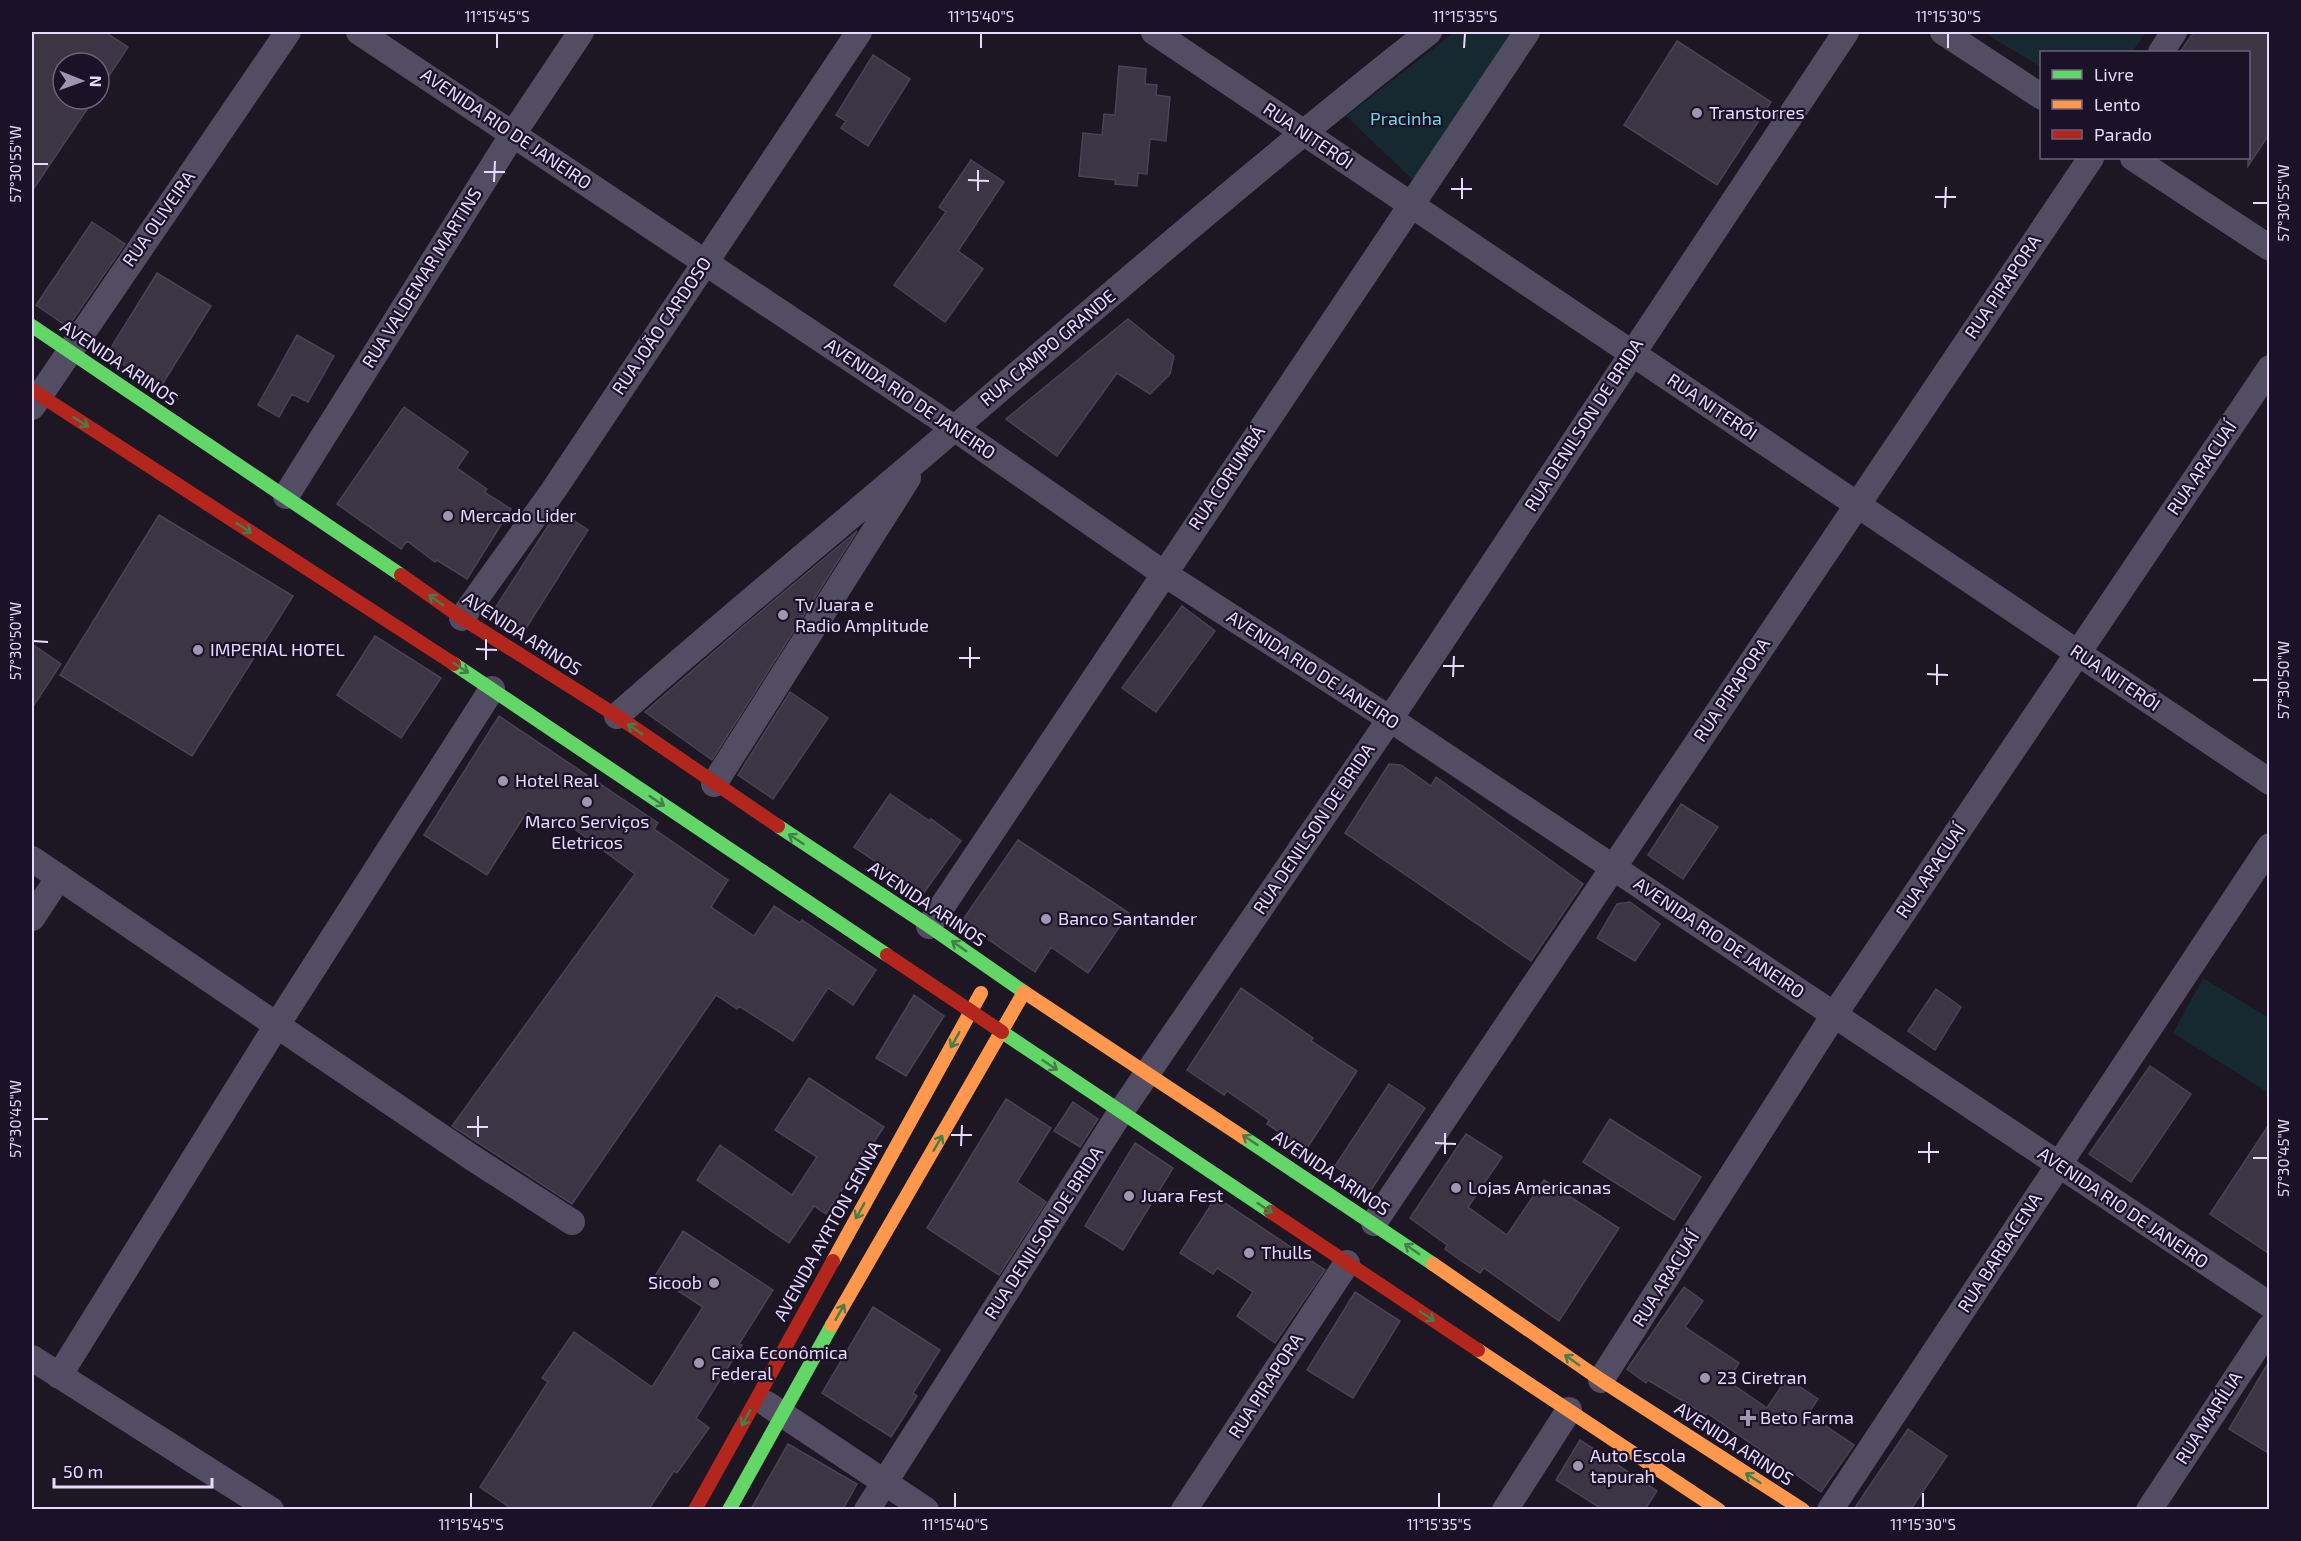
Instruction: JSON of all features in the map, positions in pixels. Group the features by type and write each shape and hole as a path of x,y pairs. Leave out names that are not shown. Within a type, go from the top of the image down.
{"main road":[{"name":"AVENIDA ARINOS","path":"32,326 286,496 462,618 617,716 714,784 929,926 1024,992 1374,1222 1601,1380 1803,1509"},
{"path":"34,397 167,476 492,689 1120,1113 1719,1509"},
{"name":"AVENIDA AYRTON SENNA","path":"729,1509 781,1414 898,1177 971,1011 993,970"},
{"name":"AVENIDA AYRTON SENNA","path":"695,1509 757,1397 898,1177 1002,1032 1024,992"}],"street":[{"name":"RUA OLIVEIRA","path":"34,397 69,351 288,32"},
{"name":"AVENIDA RIO DE JANEIRO","path":"359,32 954,428 1163,573 1390,719 2270,1305"},
{"name":"RUA VALDEMAR MARTINS","path":"286,496 513,134 581,32"},
{"name":"RUA JOÃO CARDOSO","path":"462,618 553,490 859,32"},
{"name":"RUA NITERÓI","path":"1154,32 2270,782"},
{"name":"RUA CAMPO GRANDE","path":"617,716 700,641 920,458 1302,132 1429,32"},
{"name":"RUA CORUMBÁ","path":"929,926 1527,32"},
{"name":"RUA DENILSON DE BRIDA","path":"867,1509 1120,1113 1390,719 1845,32"},
{"path":"1943,32 2040,96"},
{"path":"2162,51 2174,32"},
{"name":"RUA PIRAPORA","path":"1374,1222 2090,159"},
{"path":"2135,159 2270,248"},
{"name":"RUA ARACUAÍ","path":"1601,1380 1834,1015 2270,368"},
{"path":"714,784 920,458"},
{"path":"59,1376 277,1025 492,689"},
{"name":"RUA BARBACENA","path":"1830,1509 2270,846"},
{"path":"32,859 474,1159 572,1222"},
{"path":"32,918 59,877"},
{"name":"RUA PIRAPORA","path":"1184,1509 1347,1263"},
{"name":"RUA MARÍLIA","path":"2149,1509 2270,1327"},
{"path":"32,1358 271,1509"},
{"path":"757,1397 926,1509"},
{"path":"1505,1509 1569,1410"}],"green space":[{"name":"Pracinha","path":"1455,32 1512,32 1413,180 1346,116"},
{"path":"1983,32 2146,32 2133,51 2040,51 2040,66"},
{"path":"2203,978 2269,1018 2270,1088 2266,1091 2173,1033"}],"building":[{"path":"32,32 105,32 128,47 111,73 111,51 51,51 51,111 86,111 32,191"},
{"path":"2194,32 2270,32 2270,133 2248,166 2248,159 2250,159 2250,51 2181,51"},
{"name":"Transtorres","path":"1677,41 1771,102 1717,185 1624,125"},
{"path":"873,55 910,79 868,146 841,128 846,121 836,115"},
{"path":"1119,66 1146,69 1145,84 1157,85 1156,95 1170,97 1166,141 1150,139 1147,174 1138,173 1137,186 1115,184 1116,180 1079,176 1083,133 1102,135 1104,114 1115,115"},
{"path":"971,160 1004,182 958,251 983,269 945,322 894,285 946,212 939,207"},
{"path":"92,222 125,244 68,327 36,305"},
{"path":"157,273 211,306 160,388 107,354"},
{"path":"1128,319 1174,356 1170,374 1150,394 1117,373 1057,456 1006,419"},
{"path":"297,335 334,356 308,402 292,394 279,417 258,405"},
{"path":"404,407 468,452 457,468 487,489 484,492 511,509 467,579 437,560 435,562 407,541 401,549 337,504"},
{"path":"558,510 588,530 523,633 492,613"},
{"name":"IMPERIAL HOTEL","path":"159,515 293,596 192,756 60,675"},
{"name":"Tv Juara e Radio Amplitude","path":"857,531 712,760 645,712 740,629"},
{"path":"1182,606 1215,631 1156,712 1122,688"},
{"path":"375,636 441,678 401,738 337,695"},
{"path":"32,644 61,664 32,708"},
{"path":"790,692 828,718 773,799 738,775"},
{"path":"499,716 658,823 654,829 728,880 711,907 754,936 774,906 800,923 802,920 876,970 853,1005 828,988 793,1041 739,1006 737,1009 716,995 572,1204 452,1126 635,874 561,819 555,827 528,810 487,875 424,835"},
{"path":"1389,764 1401,765 1431,786 1436,777 1583,884 1531,961 1345,833"},
{"path":"890,794 961,841 923,894 890,869 889,871 854,847"},
{"path":"1681,804 1718,827 1683,879 1648,855"},
{"path":"1018,840 1129,913 1088,973 1051,947 1035,972 962,921"},
{"path":"1630,902 1660,924 1635,961 1597,938 1617,904"},
{"path":"1241,988 1313,1038 1311,1041 1357,1071 1306,1150 1267,1124 1269,1120 1227,1091 1224,1095 1187,1070"},
{"path":"1936,989 1961,1007 1935,1050 1908,1031"},
{"path":"914,995 944,1016 906,1076 876,1058"},
{"path":"2150,1066 2191,1094 2131,1182 2089,1154"},
{"path":"809,1078 884,1127 826,1214 814,1206 789,1243 697,1180 720,1145 792,1195 817,1157 775,1130"},
{"path":"1389,1084 1425,1108 1371,1190 1335,1166"},
{"path":"1006,1099 1051,1128 1017,1182 1046,1202 999,1275 927,1228"},
{"path":"1073,1102 1098,1119 1080,1147 1054,1131"},
{"path":"1610,1119 1701,1177 1674,1220 1583,1162"},
{"path":"2270,1123 2270,1254 2210,1214"},
{"path":"1466,1134 1502,1157 1468,1207 1507,1235 1544,1180 1619,1228 1559,1321 1484,1268 1480,1273 1460,1260 1445,1249 1447,1245 1410,1218"},
{"name":"Juara Fest","path":"1135,1143 1173,1168 1123,1250 1085,1226"},
{"path":"1216,1197 1325,1270 1275,1343 1237,1316 1253,1292 1217,1268 1213,1274 1180,1253"},
{"path":"683,1231 773,1290 696,1418 709,1428 677,1473 674,1471 649,1509 512,1509 480,1487 548,1382 542,1378 574,1332 652,1387 703,1307 655,1276"},
{"path":"1684,1287 1703,1301 1685,1327 1739,1363 1728,1381 1767,1408 1787,1378 1818,1399 1808,1414 1854,1445 1821,1492 1707,1413 1706,1415 1648,1380 1646,1383 1627,1369"},
{"path":"1355,1292 1400,1321 1353,1398 1307,1370"},
{"path":"873,1307 940,1350 913,1393 917,1396 891,1437 822,1393"},
{"path":"2270,1360 2270,1454 2229,1429"},
{"path":"1908,1429 1947,1456 1911,1509 1854,1509"},
{"path":"1580,1440 1657,1491 1645,1509 1602,1509 1556,1480"},
{"path":"788,1444 857,1484 843,1509 751,1509"}],"traffic: fast":[{"path":"32,326 401,575"},
{"path":"454,664 887,955"},
{"path":"778,826 929,926 1024,992 1023,994"},
{"path":"1002,1032 1271,1212"},
{"path":"1243,1137 1433,1264"},
{"path":"729,1510 832,1325"}],"traffic: slow":[{"path":"1024,992 1243,1137"},
{"path":"833,1261 981,993"},
{"path":"832,1325 1023,994"},
{"path":"1433,1264 1601,1380 1803,1510"},
{"path":"1478,1350 1719,1510"}],"traffic: jam":[{"path":"32,390 454,664"},
{"path":"401,575 462,618 617,716 778,826"},
{"path":"887,955 1002,1032"},
{"path":"1271,1212 1478,1350"},
{"path":"695,1510 833,1261"}],"place":[{"name":"Transtorres","path":"1697,113"},
{"name":"Mercado Lider","path":"448,516"},
{"name":"Tv Juara e Radio Amplitude","path":"783,615"},
{"name":"IMPERIAL HOTEL","path":"198,650"},
{"name":"Hotel Real","path":"503,781"},
{"name":"Marco Serviços Eletricos","path":"587,802"},
{"name":"Banco Santander","path":"1046,919"},
{"name":"Lojas Americanas","path":"1456,1188"},
{"name":"Juara Fest","path":"1129,1196"},
{"name":"Thulls","path":"1249,1253"},
{"name":"Sicoob","path":"714,1283"},
{"name":"Caixa Econômica Federal","path":"699,1363"},
{"name":"23 Ciretran","path":"1705,1378"},
{"name":"Beto Farma","path":"1748,1418"},
{"name":"Auto Escola tapurah","path":"1578,1466"}]}
